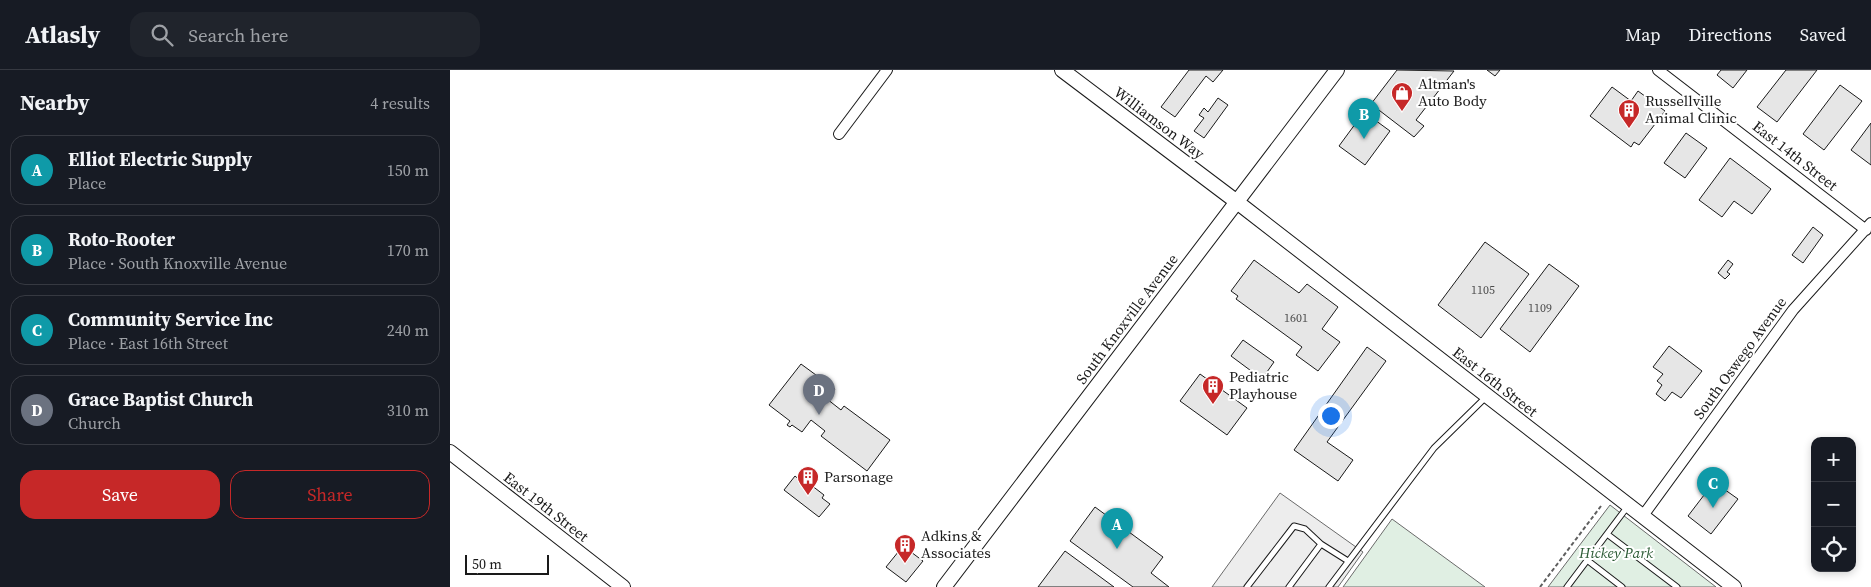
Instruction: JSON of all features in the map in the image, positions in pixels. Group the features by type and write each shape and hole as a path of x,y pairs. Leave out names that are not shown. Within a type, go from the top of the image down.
{"street":[{"path":"839,134 887,70"},
{"name":"Williamson Way","path":"1062,70 1236,202"},
{"name":"South Knoxville Avenue","path":"944,587 1337,70"},
{"name":"East 14th Street","path":"1658,70 1868,227"},
{"name":"East 16th Street","path":"1236,202 1734,587"},
{"name":"South Oswego Avenue","path":"1642,517 1793,310 1868,227"},
{"name":"East 19th Street","path":"450,452 623,587"}],"lane":[{"path":"1329,587 1434,448 1487,397"},
{"path":"1567,587 1628,506"},
{"path":"1248,587 1294,526 1305,530 1321,544 1348,561"},
{"path":"1607,534 1677,587"},
{"path":"1289,587 1321,544"},
{"path":"1587,560 1622,587"}],"path":[{"path":"1540,587 1601,506"}],"green space":[{"name":"Hickey Park","path":"1610,505 1716,587 1548,587"},
{"path":"1392,519 1485,587 1343,587"}],"shaded area":[{"path":"1280,493 1363,552 1338,587 1212,587"}],"building":[{"path":"1189,70 1223,70 1213,82 1206,76 1175,117 1161,107"},
{"name":"Altman's Auto Body","path":"1397,70 1454,71 1416,120 1424,126 1414,137 1371,104"},
{"path":"1487,70 1500,70 1495,76"},
{"path":"1721,70 1747,70 1733,88 1717,75"},
{"path":"1786,70 1817,70 1777,122 1757,107"},
{"path":"1840,85 1862,101 1824,150 1803,134"},
{"name":"Russellville Animal Clinic","path":"1612,87 1631,101 1638,91 1665,111 1639,145 1634,142 1631,147 1590,116"},
{"path":"1218,98 1228,105 1204,138 1194,131 1204,118 1199,115 1204,108 1208,112"},
{"path":"1364,112 1390,131 1365,165 1339,146"},
{"path":"1871,123 1871,165 1851,150"},
{"path":"1686,133 1707,148 1685,178 1664,163"},
{"path":"1730,158 1771,189 1752,214 1734,201 1722,217 1699,200"},
{"path":"1813,227 1823,235 1803,263 1792,255"},
{"path":"1485,242 1529,274 1481,338 1438,305"},
{"path":"1254,260 1299,293 1307,284 1338,307 1322,329 1340,342 1318,371 1296,355 1302,347 1236,299 1238,296 1231,291"},
{"path":"1728,260 1733,264 1727,272 1730,274 1725,279 1718,273"},
{"path":"1549,264 1579,286 1530,352 1500,329"},
{"path":"1243,340 1274,362 1262,379 1231,356"},
{"path":"1669,346 1702,371 1681,398 1672,392 1665,401 1656,394 1662,385 1657,381 1663,374 1653,367"},
{"path":"1367,347 1386,361 1327,442 1353,460 1338,481 1294,450"},
{"path":"801,364 835,389 827,399 841,410 844,406 890,440 867,471 821,436 825,431 811,420 802,432 792,425 790,427 787,425 790,421 769,405"},
{"name":"Pediatric Playhouse","path":"1200,374 1247,408 1227,435 1180,401"},
{"name":"Parsonage","path":"795,476 809,488 811,485 824,495 822,498 830,504 819,517 784,490"},
{"path":"1714,482 1738,499 1711,534 1688,516"},
{"path":"1095,507 1163,557 1151,573 1169,587 1133,587 1070,541"},
{"name":"Adkins & Associates","path":"903,546 923,561 906,582 886,567"},
{"path":"1065,551 1114,587 1038,587"}],"place":[{"name":"Altman's Auto Body","path":"1402,112"},
{"name":"Russellville Animal Clinic","path":"1629,129"},
{"name":"Roto-Rooter","path":"1364,139"},
{"name":"Pediatric Playhouse","path":"1213,405"},
{"name":"Grace Baptist Church","path":"819,415"},
{"name":"Parsonage","path":"808,496"},
{"name":"Community Service Inc","path":"1713,508"},
{"name":"Elliot Electric Supply","path":"1117,549"},
{"name":"Adkins & Associates","path":"905,564"}]}
